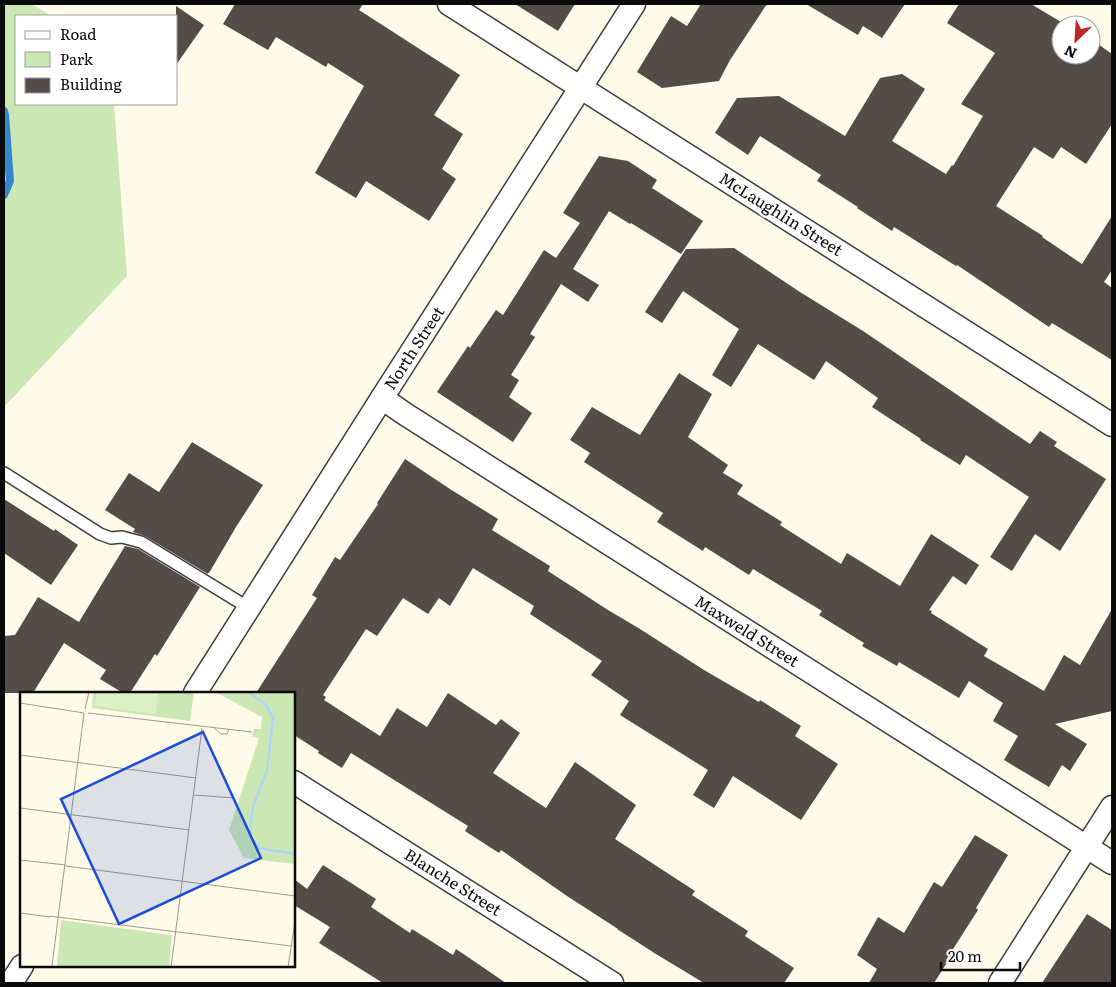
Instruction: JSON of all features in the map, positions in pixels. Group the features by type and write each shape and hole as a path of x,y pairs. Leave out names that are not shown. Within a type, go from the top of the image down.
{"street":[{"name":"McLaughlin Street","path":"449,4 1112,424"},
{"name":"North Street","path":"196,692 634,4"},
{"name":"Maxweld Street","path":"382,398 1112,863"},
{"name":"Blanche Street","path":"295,783 612,983"},
{"path":"1000,983 1112,807"},
{"path":"11,983 21,967"}],"lane":[{"path":"4,473 100,534 111,538 122,537 141,542 249,608"}],"green space":[{"path":"4,4 32,4 49,15 15,15 15,105 114,105 127,276 4,407"}],"building":[{"path":"235,4 363,4 359,10 460,75 434,115 463,134 442,169 456,179 429,221 366,181 356,198 315,173 364,86 328,63 326,67 276,37 268,50 223,24"},
{"path":"515,4 575,4 558,31"},
{"path":"701,4 767,4 730,60 719,81 662,88 637,72 671,16 687,26"},
{"path":"806,4 905,4 882,38 863,26 858,35"},
{"path":"959,4 1031,4 1051,16 1051,65 1101,65 1101,46 1112,54 1112,124 1086,164 1061,147 1053,159 1034,147 996,206 1082,264 1112,216 1112,270 1104,282 1112,288 1112,360 1052,323 1049,327 957,265 894,227 892,231 817,181 821,175 760,136 748,155 715,133 737,98 779,96 845,136 880,78 902,74 925,89 892,141 946,174 953,166 983,116 961,104 995,53 947,23"},
{"path":"176,6 204,25 178,62 178,15 176,15"},
{"path":"599,156 628,161 657,180 652,188 703,221 681,254 609,211 573,269 599,285 588,302 561,284 530,334 535,337 511,375 519,380 509,397 532,413 513,442 437,392 468,346 470,348 496,310 503,315 544,250 556,258 580,223 563,213"},
{"path":"734,248 863,331 1030,444 1040,431 1057,442 1054,446 1106,479 1060,551 1035,534 1012,571 990,557 1029,497 966,455 960,465 920,440 872,407 878,398 826,361 814,380 758,344 731,387 712,375 739,329 683,291 662,323 645,312 686,249"},
{"path":"679,373 712,394 688,437 728,465 723,473 743,485 737,494 782,522 780,525 841,564 847,553 900,586 931,534 979,565 966,585 953,576 929,610 932,611 931,613 988,649 984,656 1044,691 1064,655 1080,665 1112,609 1112,711 1055,724 1087,744 1070,771 1062,765 1049,787 1004,760 1018,736 993,721 1003,703 969,681 959,698 899,662 897,666 862,646 864,643 819,615 822,611 753,569 749,575 705,547 703,551 657,522 663,513 584,462 590,453 570,440 592,407 640,435"},
{"path":"192,442 263,485 208,574 145,536 133,532 135,529 105,510 129,473 159,492"},
{"path":"405,459 498,519 492,530 550,566 548,571 704,670 759,702 760,700 801,726 795,736 838,764 801,820 733,776 714,808 693,795 708,770 620,715 629,701 591,675 602,661 530,614 534,606 473,568 450,606 439,598 428,614 403,598 377,636 366,629 323,695 326,697 324,700 380,736 397,708 427,727 448,693 496,725 501,719 520,733 493,773 546,808 575,762 636,805 615,839 695,891 692,895 748,931 745,936 794,968 784,983 704,983 617,929 501,850 499,853 465,831 468,826 351,753 342,768 318,753 319,751 295,736 295,692 257,692 317,598 312,595 335,557 340,560"},
{"path":"4,499 78,545 51,585 4,553"},
{"path":"125,546 138,549 200,587 157,656 155,654 131,692 121,692 100,679 106,670 64,643 34,692 4,693 4,636 15,635 38,597 79,622"},
{"path":"975,835 1008,855 976,908 978,910 946,960 948,961 934,983 869,983 877,969 857,955 878,917 904,933 934,882 942,887"},
{"path":"323,865 376,899 371,907 410,933 412,929 453,955 456,949 506,983 383,983 319,943 330,927 295,906 295,880 307,889"},
{"path":"1087,914 1112,930 1112,983 1042,983"}],"waterway":[{"path":"4,111 10,181 4,195"}]}
